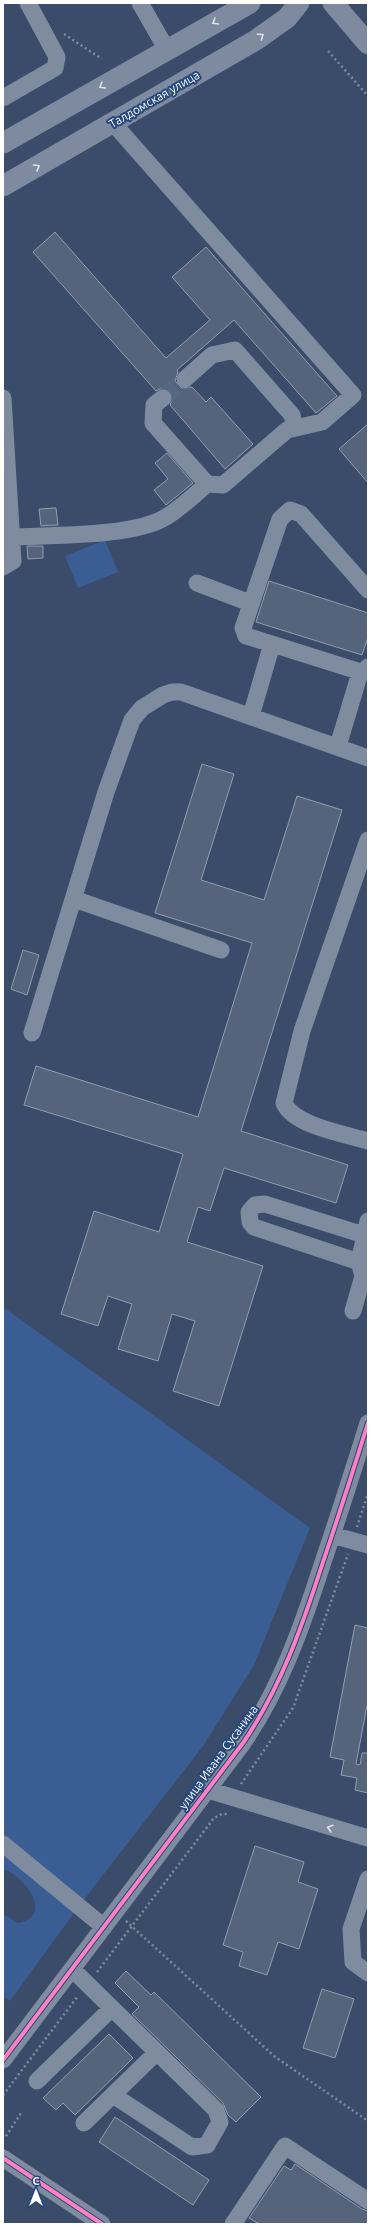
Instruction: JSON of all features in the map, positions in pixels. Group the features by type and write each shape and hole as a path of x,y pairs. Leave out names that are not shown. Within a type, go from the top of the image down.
{"main road":[{"path":"3,144 250,3"},
{"name":"Талдомская улица","path":"3,186 256,40 287,18 299,3"},
{"path":"333,3 368,44"}],"street":[{"path":"3,98 55,68 57,57 28,3"},
{"path":"140,3 167,50"},
{"path":"113,123 353,395 322,422 287,430 223,486 207,484 153,423 154,405 163,398"},
{"path":"185,379 212,355 235,350 292,415 294,428"},
{"path":"3,398 13,561 3,567"},
{"path":"12,536 110,532 147,525 166,517 207,484"},
{"path":"338,746 364,669 246,636 244,632 245,618 280,519 290,510 301,514 368,590"},
{"path":"197,583 250,604"},
{"path":"251,716 272,644"},
{"path":"32,1033 106,792 132,720 142,708 163,694 181,692 338,746 368,758"},
{"path":"368,840 302,1031 284,1103 288,1111 302,1121 368,1141"},
{"path":"74,899 221,950"},
{"path":"354,1311 363,1276 359,1262 363,1249 366,1228 288,1211 260,1203 255,1205 249,1212 250,1222 254,1227 359,1262"},
{"path":"278,1236 275,1228 276,1218 288,1211"},
{"name":"улица Ивана Сусанина","path":"3,2060 208,1790 257,1722 273,1693 311,1600 368,1423"},
{"path":"332,1535 368,1545"},
{"path":"208,1790 368,1838"},
{"path":"3,1844 104,1927"},
{"path":"368,1879 351,1929 353,1962 368,1973"},
{"path":"72,1969 218,2113 220,2122 206,2145 197,2147 188,2145 113,2095"},
{"path":"37,2081 112,2008"},
{"path":"84,2123 157,2052"},
{"path":"233,2224 285,2146 368,2201"},
{"path":"3,2158 102,2224"}],"path":[{"path":"59,31 102,59"},
{"path":"328,51 368,96"},
{"path":"3,2095 214,1818 222,1814 235,1815"},
{"path":"116,1911 274,2056 368,2121"},
{"path":"6,2136 21,2113"}],"shaded area":[{"path":"105,540 118,572 78,588 65,556"},
{"path":"3,1307 310,1528 254,1665 203,1746 79,1906 10,2001 3,1996 3,1914 18,1923 29,1919 34,1913 35,1905 33,1896 20,1879 3,1869"}],"building":[{"path":"55,232 166,358 210,320 172,277 206,247 337,396 316,413 234,320 177,370 178,372 175,381 182,388 192,387 206,402 211,397 253,444 225,469 170,405 173,397 171,392 162,388 156,391 33,252"},
{"path":"368,424 368,483 339,449"},
{"path":"167,453 193,483 166,505 154,490 168,479 155,463"},
{"path":"56,508 58,525 41,526 39,509"},
{"path":"27,546 43,546 43,558 28,559"},
{"path":"269,581 368,613 368,637 362,655 256,622"},
{"path":"202,764 234,774 201,880 264,900 297,796 342,810 241,1131 348,1165 336,1203 224,1168 210,1211 198,1207 187,1242 263,1266 219,1406 173,1391 195,1321 172,1314 158,1361 118,1349 132,1304 108,1296 98,1326 61,1314 94,1211 159,1232 183,1154 24,1105 36,1066 198,1117 252,943 155,913"},
{"path":"23,950 39,955 27,995 11,989"},
{"path":"355,1625 368,1628 368,1700 356,1764 360,1765 362,1753 368,1753 368,1793 355,1790 357,1778 341,1775 344,1760 330,1757"},
{"path":"255,1846 304,1862 298,1882 318,1889 299,1949 278,1942 267,1975 239,1966 243,1952 223,1945"},
{"path":"126,1971 151,1995 154,1992 261,2097 236,2122 228,2115 223,2103 132,2014 139,2007 115,1983"},
{"path":"322,1989 354,1999 335,2058 303,2048"},
{"path":"109,2034 133,2058 75,2115 63,2103 56,2110 43,2098"},
{"path":"115,2117 209,2180 193,2205 99,2142"},
{"path":"295,2164 362,2209 368,2211 368,2224 259,2224 249,2218 284,2166 291,2170"}],"tunnel":[{"path":"163,398 185,379"}],"cycle path":[{"path":"3,2060 243,1743 256,1722 279,1679 298,1634 334,1530 368,1423"},
{"path":"3,2158 102,2224"}]}
